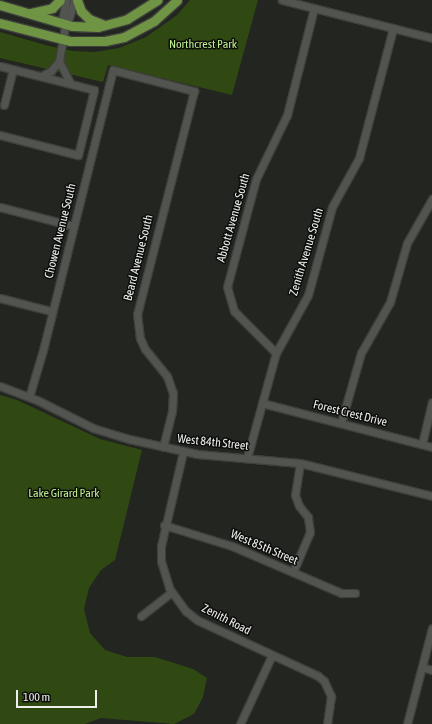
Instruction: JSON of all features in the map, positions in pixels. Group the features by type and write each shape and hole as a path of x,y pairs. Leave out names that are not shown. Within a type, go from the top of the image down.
{"main road":[{"path":"28,14 52,8 60,0"},
{"path":"77,0 81,11 89,19 106,26"},
{"path":"0,5 28,14 81,27 106,26 134,16 156,0"},
{"path":"0,23 63,40 91,42 124,37 154,21 177,0"}],"street":[{"path":"41,76 51,71 59,61 65,23 63,16 66,0"},
{"path":"65,23 69,18 74,0"},
{"path":"282,0 432,38"},
{"name":"Abbott Avenue South","path":"276,353 234,311 227,286 256,179 287,115 314,8"},
{"name":"Zenith Avenue South","path":"247,458 276,353 308,295 332,207 359,158 393,28"},
{"path":"59,61 70,83"},
{"path":"0,66 94,90 78,155 0,135"},
{"path":"4,105 13,69"},
{"name":"Beard Avenue South","path":"113,70 194,90 137,314 139,332 145,349 167,376 173,393 172,411 163,447"},
{"name":"Chowen Avenue South","path":"29,397 113,70"},
{"path":"341,423 361,353 390,302 407,243 431,203"},
{"path":"0,207 73,226"},
{"path":"0,298 51,312"},
{"name":"West 84th Street","path":"0,386 29,397 93,428 163,447 183,452 300,463 432,496"},
{"path":"422,444 432,402"},
{"name":"Forest Crest Drive","path":"262,403 432,447"},
{"name":"Zenith Road","path":"183,452 164,525 161,561 172,592 186,610 197,620 310,672 324,681 332,704 327,724"},
{"path":"293,572 309,539 313,523 295,495 300,463"},
{"name":"West 85th Street","path":"164,525 232,546 342,593 355,593"},
{"path":"141,616 172,592"},
{"path":"407,724 432,628"},
{"path":"240,724 272,655"},
{"path":"422,667 432,670"}],"green space":[{"name":"Northcrest Park","path":"190,0 258,0 232,95 108,65 103,82 0,58 0,32 49,46 73,51 95,52 119,48 146,37 177,15"},
{"name":"Lake Girard Park","path":"0,395 17,400 100,439 142,450 115,560 101,570 89,588 84,609 90,633 105,650 127,657 155,657 193,669 207,678 203,697 194,714 174,724 101,718 85,724 0,724"}]}
